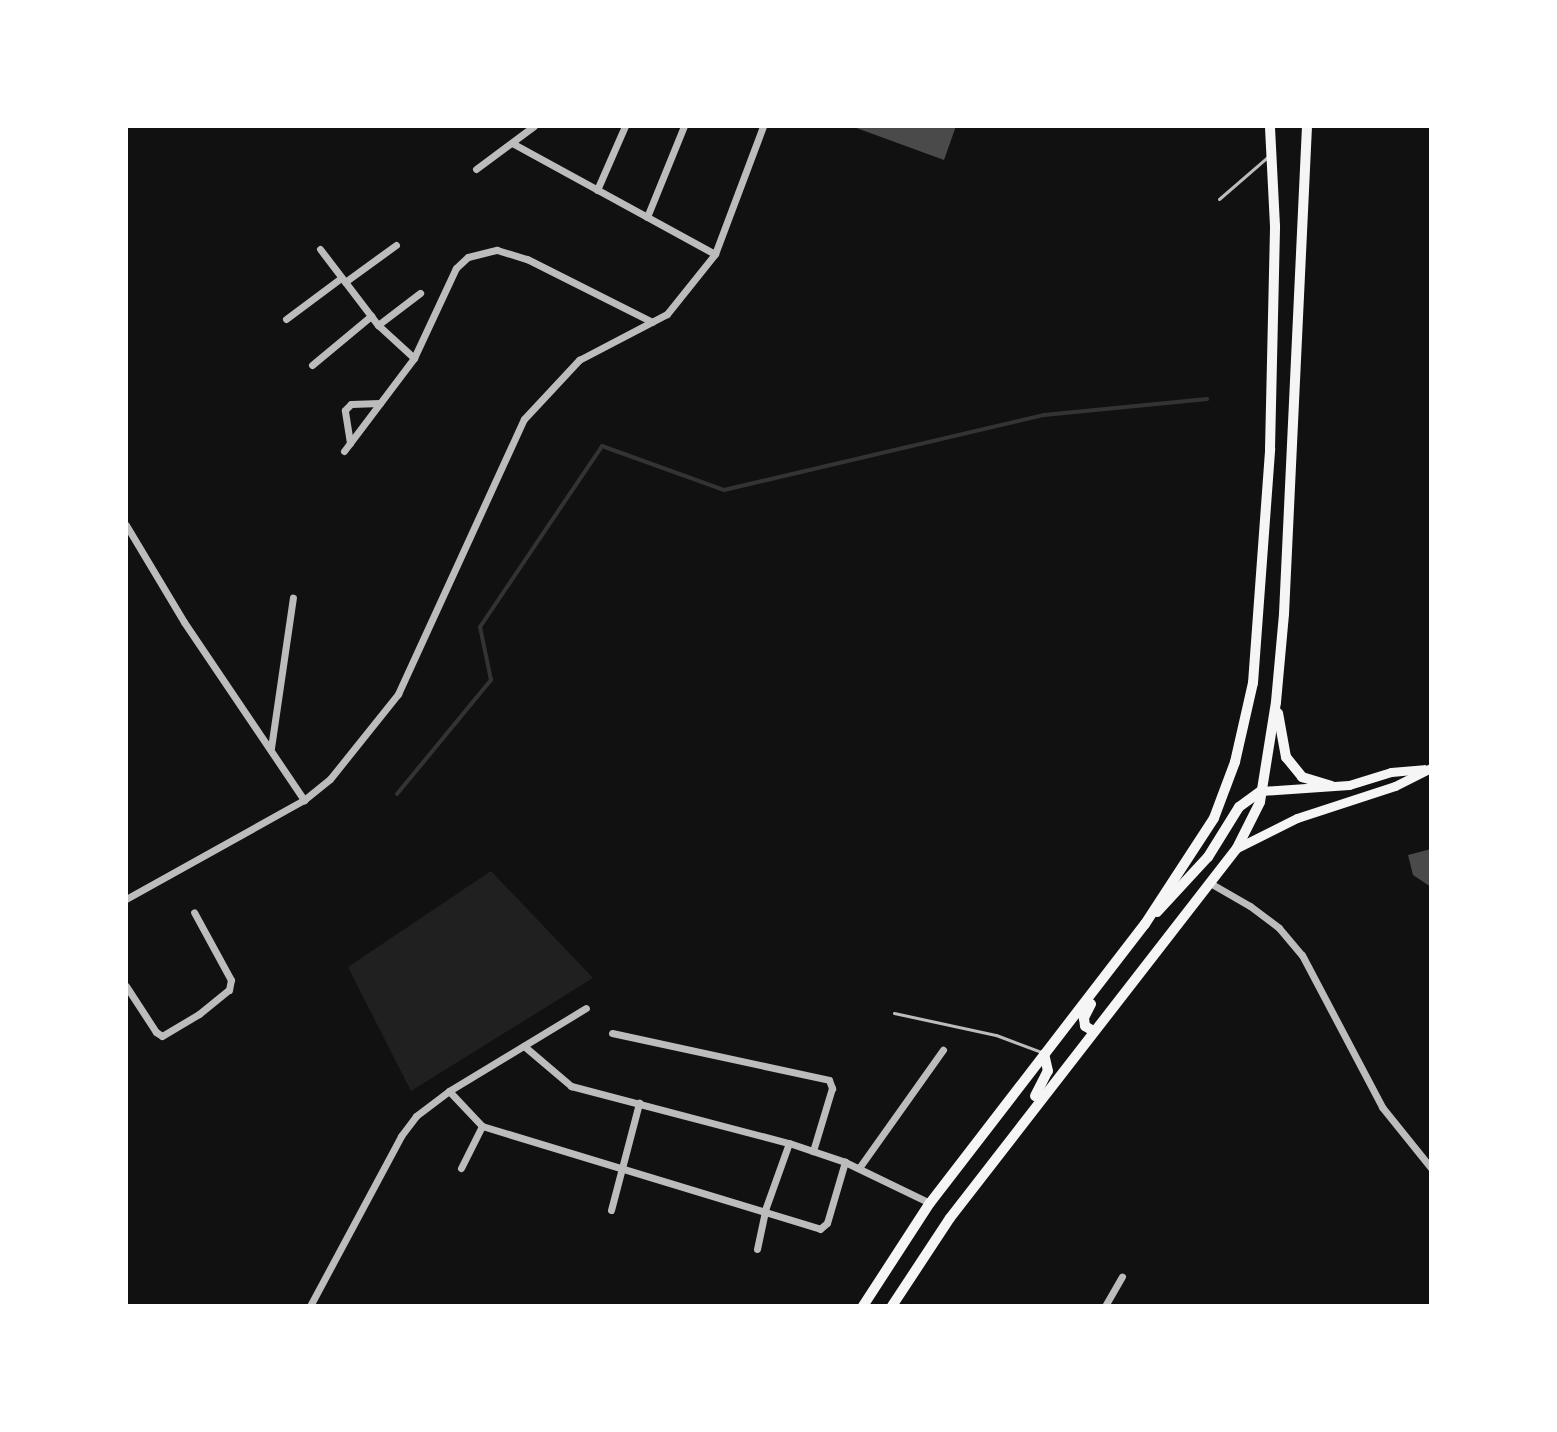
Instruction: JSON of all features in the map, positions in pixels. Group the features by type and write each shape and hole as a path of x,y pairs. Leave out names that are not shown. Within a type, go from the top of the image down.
{"main road":[{"path":"863,1306 930,1203 1145,924 1200,842 1218,807 1235,762 1253,683 1270,449 1275,226 1270,126"},
{"path":"892,1306 950,1218 1251,826 1261,791 1276,702 1284,614 1307,126"},
{"path":"1276,702 1286,757 1302,777 1332,786"},
{"path":"1145,924 1208,857 1239,807 1261,791 1349,785 1391,772 1431,768"},
{"path":"1237,848 1297,818 1395,786 1431,768"},
{"path":"1093,1031 1085,1026 1084,1018 1124,951"},
{"path":"1010,1139 1046,1079 1044,1054"}],"street":[{"path":"476,169 534,126"},
{"path":"597,190 625,126"},
{"path":"647,217 684,126"},
{"path":"126,899 304,800 330,779 398,694 524,419 579,360 667,314 715,254 763,126"},
{"path":"512,143 715,254"},
{"path":"286,319 396,245"},
{"path":"320,249 378,325 414,358"},
{"path":"344,451 414,358 456,268 468,257 497,250 527,259 652,322"},
{"path":"378,325 420,293"},
{"path":"312,365 371,316"},
{"path":"350,443 345,410 351,404 380,403"},
{"path":"126,525 184,622 304,800"},
{"path":"271,748 293,598"},
{"path":"1210,883 1260,913 1302,955 1382,1107 1431,1168"},
{"path":"126,986 156,1032 162,1036 199,1014 229,990 231,980 194,912"},
{"path":"310,1306 401,1136 416,1116 449,1091 586,1008"},
{"path":"612,1033 829,1080 832,1088 813,1151"},
{"path":"524,1046 571,1086 789,1143 845,1162 930,1203"},
{"path":"859,1168 943,1050"},
{"path":"449,1091 482,1126 823,1228 845,1162"},
{"path":"611,1210 625,1167 639,1103"},
{"path":"461,1168 482,1126"},
{"path":"757,1249 765,1210 789,1143"},
{"path":"1105,1306 1122,1276"}],"lane":[{"path":"1219,199 1272,153"},
{"path":"894,1013 996,1035 1044,1054"}],"shaded area":[{"path":"491,871 593,978 411,1091 348,967"}],"building":[{"path":"851,126 956,126 944,160"},
{"path":"1431,849 1431,887 1413,875 1408,855"}],"waterway":[{"path":"397,794 491,680 480,627 602,446 724,490 1044,415 1207,399"}]}
